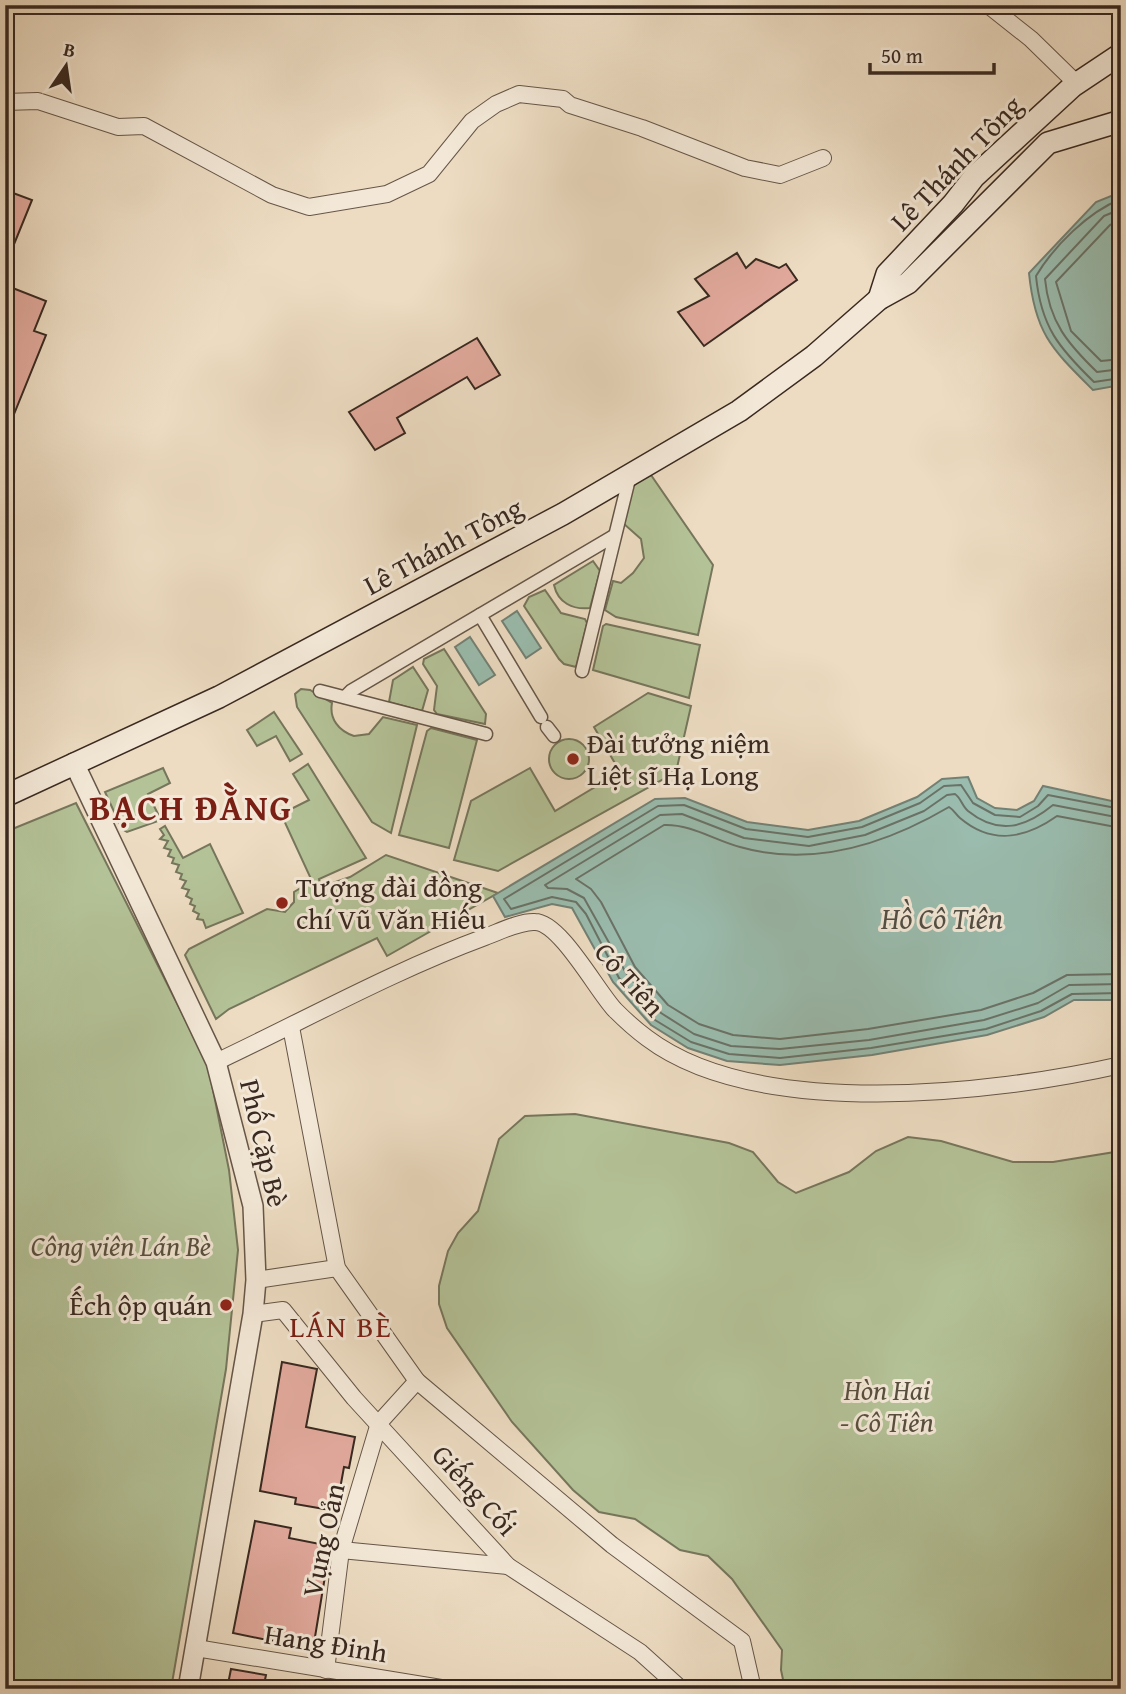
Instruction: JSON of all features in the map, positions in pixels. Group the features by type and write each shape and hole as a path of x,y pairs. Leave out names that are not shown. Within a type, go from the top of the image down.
{"main road":[{"name":"Lê Thánh Tông","path":"879,299 887,274 953,204 974,177 1073,86 1121,54"},
{"name":"Lê Thánh Tông","path":"5,796 219,697 562,514 739,411 814,356 879,299 908,283 1048,143 1121,121"}],"street":[{"path":"988,5 1031,39 1073,80 1073,86"},
{"path":"5,102 38,101 118,127 144,125 272,195 309,207 387,194 429,174 472,121 496,104 519,94 563,99 570,104 745,167 780,174 823,158"},
{"path":"582,671 630,474"},
{"path":"345,697 614,536"},
{"path":"480,615 547,726"},
{"path":"320,691 486,734"},
{"name":"Phố Cặp Bè","path":"74,763 216,1062 253,1206 256,1280 253,1314 188,1689"},
{"name":"Cô Tiên","path":"216,1062 446,953 536,922 548,926 564,941 616,1011 648,1039 690,1063 760,1084 928,1093 1036,1080 1121,1065"},
{"path":"291,1027 337,1268 417,1381 593,1530 742,1641 753,1689"},
{"path":"256,1280 337,1268"},
{"name":"Giếng Cối","path":"253,1314 283,1310 354,1398 508,1566 640,1652 681,1689"},
{"path":"379,1423 417,1381"},
{"name":"Vụng Oản","path":"326,1670 341,1550 379,1423"},
{"path":"341,1550 508,1566"},
{"name":"Hang Đinh","path":"196,1648 447,1689"}],"green space":[{"path":"651,475 713,565 698,635 616,617 605,610 613,581 621,583 644,558 641,539 624,524 632,484"},
{"path":"593,561 600,571 590,608 567,604 554,585"},
{"path":"545,590 561,613 585,619 587,623 576,667 564,664 559,659 524,606 529,597"},
{"path":"606,624 700,645 689,698 593,670 603,626"},
{"path":"444,649 486,714 485,724 437,714 434,710 437,686 423,664 424,659"},
{"path":"413,667 428,690 422,711 389,702 393,680"},
{"path":"301,689 310,690 332,703 331,709 336,724 354,736 369,734 383,717 417,725 391,833 372,822 297,707 295,694"},
{"path":"648,693 691,706 676,772 498,871 454,860 471,801 530,768 555,811 620,772 594,727"},
{"path":"274,712 302,754 290,761 276,736 257,746 247,730"},
{"path":"431,728 477,740 449,848 399,835 427,731"},
{"path":"569,739 577,740 583,745 588,751 588,767 583,773 577,778 569,779 561,778 555,773 550,767 549,759 550,751 555,745 561,740"},
{"path":"308,764 366,858 319,879 321,887 350,877 386,855 498,893 387,956 377,938 229,1009 216,1019 185,955 189,949 267,909 285,912 294,902 294,892 312,881 281,814 309,800 293,774"},
{"path":"163,768 170,783 148,794 161,820 127,832 122,829 105,792"},
{"name":"Công viên Lán Bè","path":"76,803 208,1065 229,1170 238,1250 226,1369 171,1689 5,1689 5,832"},
{"path":"165,826 183,858 210,844 243,913 206,928 203,920 197,919 199,914 193,911 195,906 190,904 192,899 186,896 189,890 182,888 186,881 180,879 182,874 176,872 179,865 172,863 174,858 168,856 171,850 164,848 168,841 160,839 164,835 160,829"},
{"name":"Hòn Hai - Cô Tiên","path":"575,1114 729,1143 753,1152 778,1182 796,1193 849,1172 876,1151 908,1137 941,1141 1013,1162 1053,1162 1121,1151 1121,1443 1116,1493 1121,1497 1121,1689 785,1689 781,1670 782,1650 732,1579 708,1556 680,1550 635,1519 599,1512 573,1490 512,1422 447,1328 439,1304 439,1286 448,1251 458,1233 478,1211 499,1139 525,1116"}],"water":[{"path":"1121,192 1121,385 1093,390 1048,339 1036,311 1029,273 1096,202"},
{"path":"517,611 541,648 526,658 502,621"},
{"path":"470,637 495,675 479,685 455,647"},
{"name":"Hồ Cô Tiên","path":"968,777 977,798 995,808 1017,810 1034,801 1043,786 1121,803 1121,1000 1074,1000 1044,1017 987,1035 872,1055 780,1065 727,1061 688,1048 651,1025 613,982 572,908 552,904 505,917 493,896 655,799 685,798 747,822 808,830 859,821 917,797 942,779"},
{"path":"1121,1443 1121,1497 1114,1485 1112,1470 1117,1448"}],"building":[{"path":"5,190 32,200 6,264 5,264"},
{"path":"737,253 746,268 756,259 779,268 786,264 797,280 704,346 678,312 709,296 695,279"},
{"path":"5,285 46,301 34,331 46,335 6,434"},
{"path":"477,338 500,375 475,389 467,377 397,418 405,433 375,450 349,412"},
{"path":"282,1362 317,1369 306,1427 355,1437 349,1468 344,1467 336,1511 295,1504 296,1498 260,1491"},
{"path":"255,1521 291,1528 289,1538 330,1546 314,1643 273,1635 272,1641 233,1633"},
{"path":"231,1669 266,1675 263,1689 227,1689"}],"place":[{"name":"Đài tưởng niệm Liệt sĩ Hạ Long","path":"573,759"},
{"name":"Tượng đài đồng chí Vũ Văn Hiếu","path":"282,903"},
{"name":"Ếch ộp quán","path":"226,1305"}],"district":[{"name":"BẠCH ĐẰNG","path":"191,808"},
{"name":"LÁN BÈ","path":"341,1327"}]}
